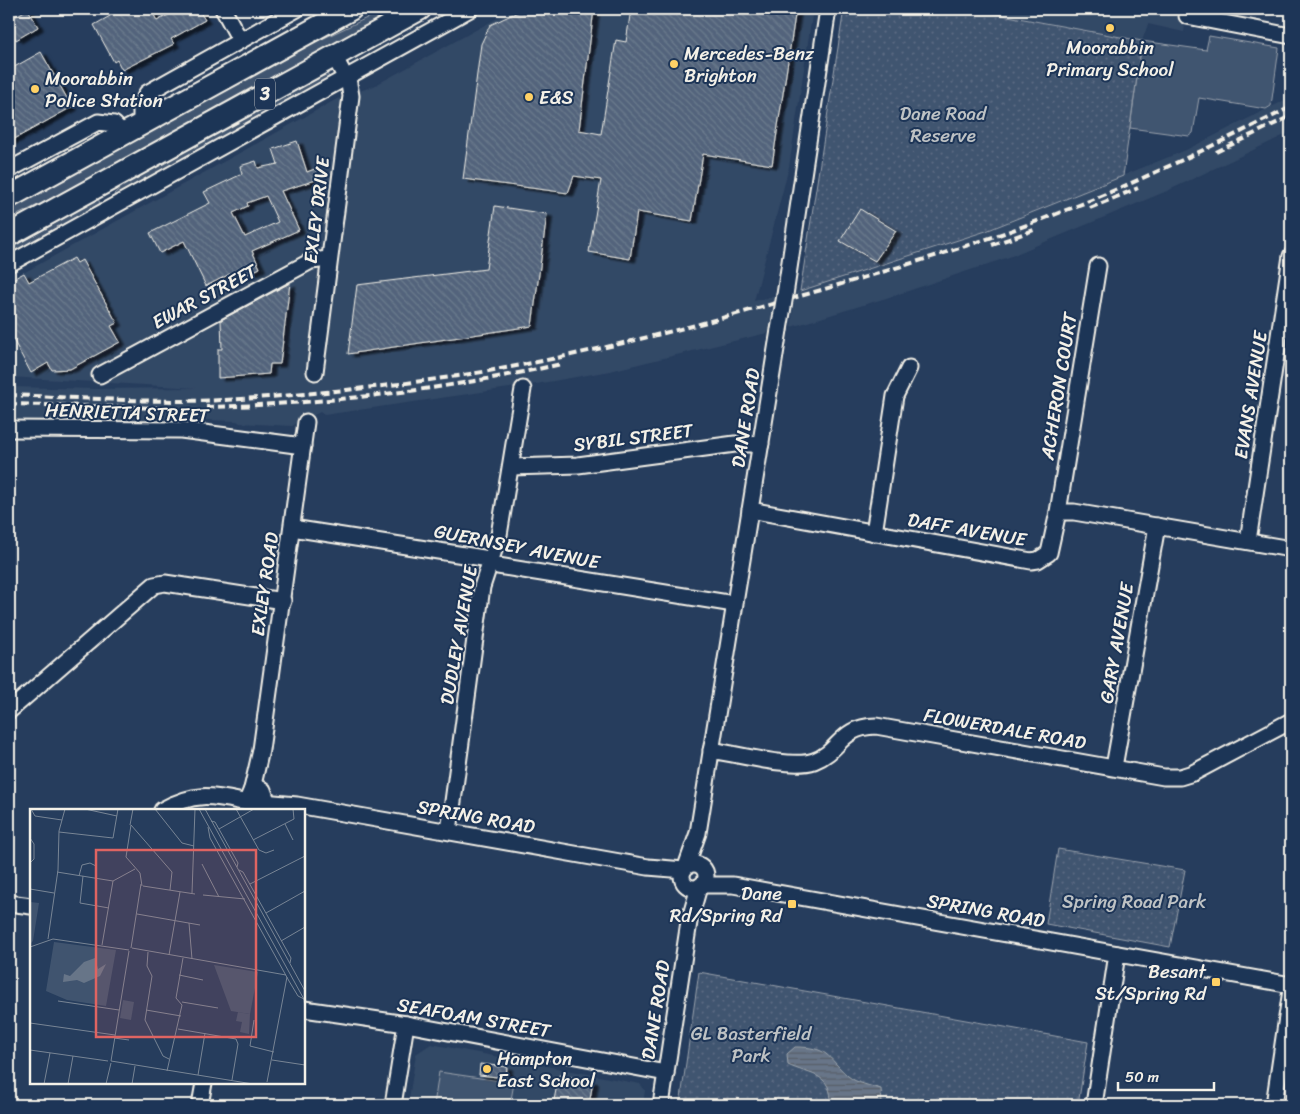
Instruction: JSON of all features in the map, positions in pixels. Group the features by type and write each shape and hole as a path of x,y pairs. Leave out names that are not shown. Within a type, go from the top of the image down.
{"highway":[{"name":"3","path":"9,198 350,9"},
{"name":"3","path":"9,235 420,9"}],"street":[{"path":"223,9 240,40"},
{"path":"9,170 98,122 114,124 133,130 147,92 297,9"},
{"path":"9,264 106,208 470,9"},
{"name":"DANE ROAD","path":"661,1105 689,922 698,833 785,295 828,9"},
{"path":"1187,16 1291,36"},
{"name":"EXLEY DRIVE","path":"315,372 351,96 346,76 334,56"},
{"path":"106,208 109,180"},
{"name":"EVANS AVENUE","path":"1248,541 1284,356 1291,256"},
{"name":"EWAR STREET","path":"100,375 311,261 329,259"},
{"name":"ACHERON COURT","path":"1058,512 1098,266"},
{"path":"874,533 895,396 909,368"},
{"name":"DUDLEY AVENUE","path":"449,831 482,587 500,535 523,389"},
{"name":"EXLEY ROAD","path":"258,794 261,750 283,601 306,422"},
{"name":"HENRIETTA STREET","path":"9,429 181,430 304,446"},
{"name":"SYBIL STREET","path":"511,467 557,467 735,444 760,444"},
{"name":"DAFF AVENUE","path":"750,510 1038,560 1050,553 1052,549 1058,512"},
{"path":"1058,512 1083,512 1291,549"},
{"name":"GARY AVENUE","path":"1114,767 1157,526"},
{"name":"GUERNSEY AVENUE","path":"292,528 483,558 503,566 734,604"},
{"path":"9,711 154,585 165,583 283,601"},
{"name":"FLOWERDALE ROAD","path":"711,750 792,763 807,762 820,758 849,733 864,727 876,726 1164,777 1187,776 1291,721"},
{"path":"164,809 188,798 258,794"},
{"name":"SPRING ROAD","path":"258,794 297,805 648,866 733,885 1291,986"},
{"path":"9,903 30,906"},
{"path":"1094,1105 1117,954"},
{"path":"1274,1105 1291,990"},
{"name":"SEAFOAM STREET","path":"305,1009 406,1024 666,1073"},
{"path":"393,1105 406,1024"},
{"path":"200,1105 204,1084"}],"shaded area":[{"path":"514,9 813,9 789,167 754,301 776,296 771,332 610,371 536,384 324,415 320,412 292,426 240,423 237,421 173,419 9,421 9,387 95,389 196,388 9,377 9,281 337,99 374,86"},
{"name":"Moorabbin Primary School","path":"970,9 1187,9 1184,32 1148,24 1142,41"},
{"path":"1291,97 1291,132 1167,191 1009,257 896,295 791,327 795,292 986,231 1186,150"},
{"name":"Hampton East School","path":"431,1044 640,1084 645,1090 643,1105 408,1105 416,1054"},
{"path":"795,1047 806,1047 821,1051 855,1081 881,1089 882,1105 825,1105 831,1099 829,1090 822,1079 788,1065 787,1054"}],"green space":[{"path":"386,9 399,9 81,184 9,219 9,209 305,47"},
{"name":"Dane Road Reserve","path":"844,9 970,9 1142,41 1123,176 986,231 800,291"},
{"path":"1209,36 1279,48 1271,106 1266,109 1199,98 1193,133 1189,136 1130,128 1142,41 1206,50"},
{"path":"327,74 329,77 321,83 116,197 114,194 125,184"},
{"path":"98,199 100,203 93,209 9,256 9,249"},
{"name":"Spring Road Park","path":"1058,849 1185,870 1170,947 1046,924"},
{"name":"GL Basterfield Park","path":"699,972 1088,1042 1078,1105 680,1105"},
{"path":"439,1072 514,1083 510,1105 434,1105"}],"building":[{"path":"28,9 38,27 16,40 9,27 9,20"},
{"path":"105,9 151,9 157,21 179,9 198,9 205,20 171,39 174,44 122,70 117,60 114,62 94,25 110,16"},
{"path":"524,9 594,9 579,130 601,134 616,40 626,42 631,9 796,9 772,165 703,154 692,221 637,212 630,259 589,252 601,180 574,176 568,193 463,179 481,44 490,25"},
{"name":"Moorabbin Police Station","path":"41,52 72,107 9,142 9,70"},
{"path":"297,141 307,172 317,168 316,180 281,191 299,230 252,251 260,268 242,277 238,270 206,286 184,241 160,253 150,233 210,203 204,192 242,174 240,166 256,161 258,168 278,164 273,149","holes":["266,196 278,222 245,237 233,213 248,206 247,203"]},
{"path":"495,206 547,214 532,326 348,354 357,285 486,269"},
{"path":"860,209 896,231 875,261 840,241"},
{"path":"74,258 77,263 82,260 117,323 111,326 120,342 70,369 52,370 48,363 31,373 9,332 9,281 24,273 29,282"},
{"path":"290,283 280,364 270,364 269,374 218,378 218,349 222,349 221,320"},
{"path":"480,1064 507,1067 506,1078 479,1075"},
{"path":"559,1075 593,1081 589,1105 553,1105"}],"railway":[{"path":"9,395 125,400 184,401 242,399 350,390 457,376 527,364 607,347 806,295 1021,227 1133,182 1291,107"},
{"path":"1216,152 1291,116"},
{"path":"1090,208 1138,188"},
{"path":"992,245 1034,230"},
{"path":"206,407 295,403 385,394 473,381 561,364"},
{"path":"9,404 161,408"}],"place":[{"name":"Moorabbin Primary School","path":"1110,28"},
{"name":"Mercedes-Benz Brighton","path":"674,64"},
{"name":"Moorabbin Police Station","path":"35,89"},
{"name":"E&S","path":"529,97"},
{"name":"Dane Rd/Spring Rd","path":"792,904"},
{"name":"Besant St/Spring Rd","path":"1216,982"},
{"name":"Hampton East School","path":"487,1069"}]}
